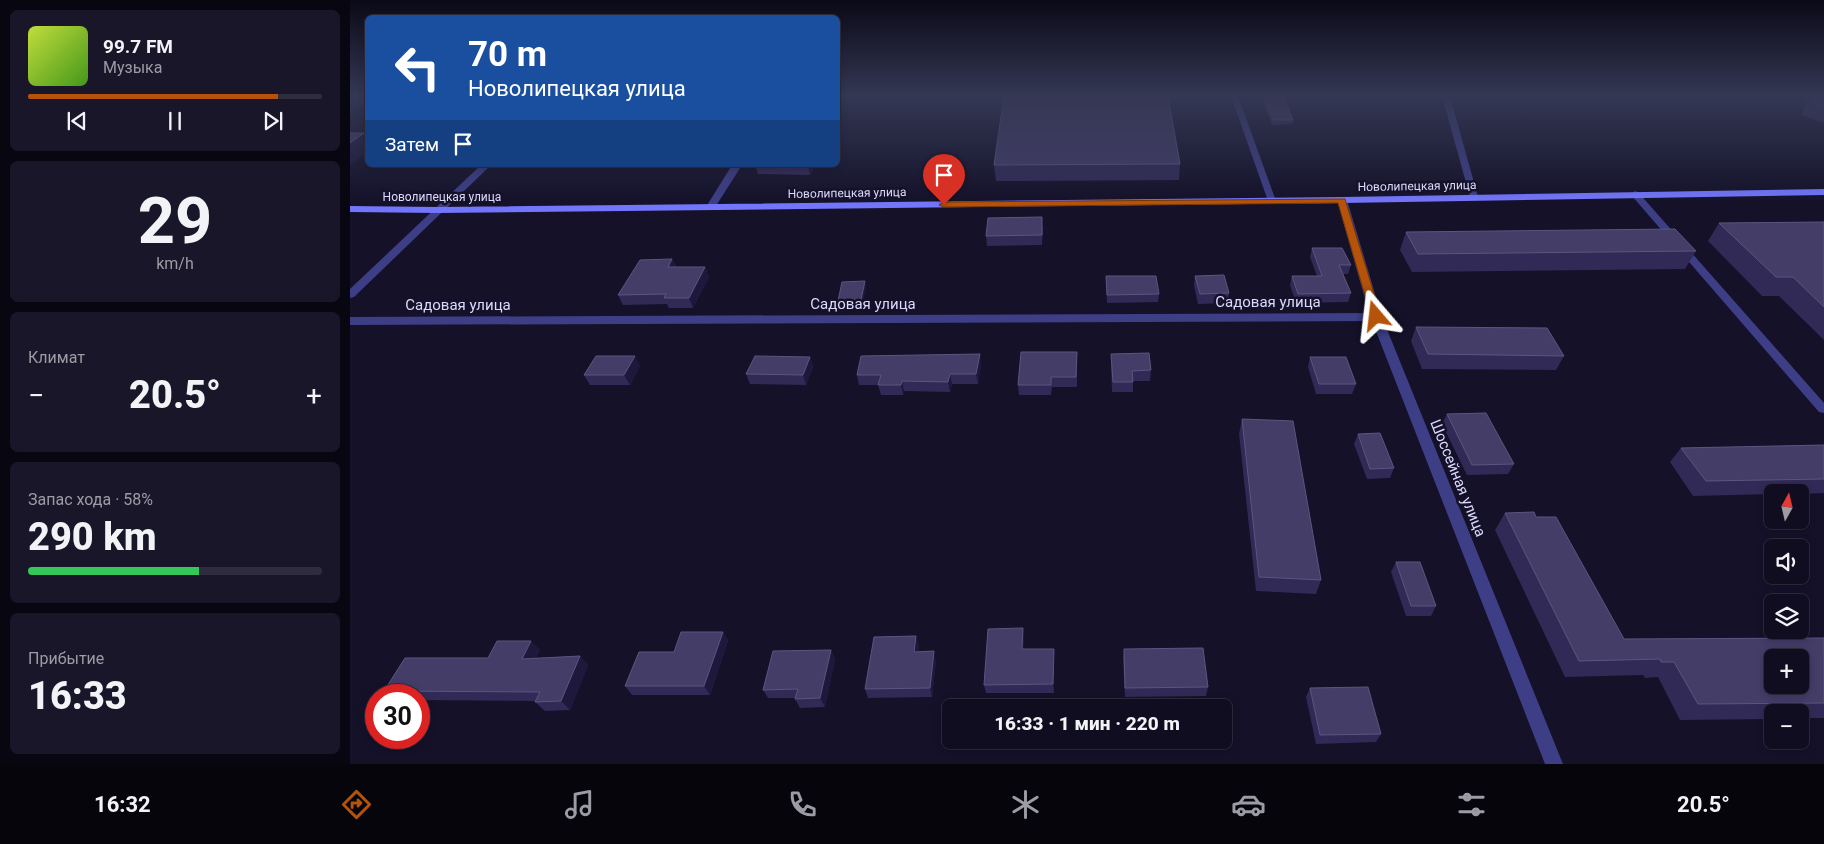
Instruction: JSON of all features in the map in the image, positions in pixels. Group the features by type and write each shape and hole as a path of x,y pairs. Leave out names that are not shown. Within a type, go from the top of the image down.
{"street":[{"path":"350,295 484,167"},
{"path":"712,207 736,167"},
{"name":"Новолипецкая улица","path":"350,209 438,210 1272,201 1824,192"},
{"name":"Шоссейная улица","path":"1342,200 1376,316 1554,764"},
{"name":"Садовая улица","path":"350,321 1376,316"}],"lane":[{"path":"1247,132 1272,201"},
{"path":"1456,132 1474,197"},
{"path":"1635,194 1823,410"}],"building":[{"path":"999,132 1174,132 1180,164 994,165"},
{"path":"350,133 364,133 350,143"},
{"path":"1042,217 1042,235 986,236 988,218"},
{"path":"1824,222 1824,307 1793,277 1776,277 1719,223"},
{"path":"1675,229 1696,251 1418,254 1406,232"},
{"path":"1312,248 1342,248 1351,265 1339,265 1351,293 1298,294 1292,276 1322,276"},
{"path":"672,259 668,267 705,267 689,298 664,298 666,294 618,295 640,260"},
{"path":"1224,275 1229,293 1200,294 1195,276"},
{"path":"1106,276 1156,276 1159,294 1107,295"},
{"path":"865,281 861,300 838,301 842,282"},
{"path":"1416,327 1547,328 1564,356 1428,354"},
{"path":"1021,352 1077,352 1076,377 1051,377 1051,385 1018,385"},
{"path":"1149,353 1151,370 1132,371 1133,382 1113,382 1111,354"},
{"path":"980,354 976,374 950,374 948,382 902,381 901,385 878,385 881,375 857,375 861,356"},
{"path":"596,356 635,356 624,375 584,375"},
{"path":"755,356 810,357 803,375 746,374"},
{"path":"1310,357 1346,357 1356,384 1319,384"},
{"path":"1486,413 1514,464 1472,465 1447,414"},
{"path":"1242,419 1293,421 1321,580 1259,577"},
{"path":"1380,433 1394,468 1370,469 1358,434"},
{"path":"1824,445 1824,479 1706,481 1681,448"},
{"path":"1534,512 1536,517 1556,517 1624,639 1824,638 1824,703 1698,704 1674,662 1661,662 1660,659 1579,661 1505,513"},
{"path":"1396,562 1420,562 1436,606 1411,606"},
{"path":"1023,628 1022,649 1054,649 1053,684 984,685 988,629"},
{"path":"681,632 723,632 704,686 625,686 639,652 674,652"},
{"path":"916,636 914,652 934,651 930,688 865,689 874,637"},
{"path":"497,641 531,641 522,659 580,656 561,701 535,702 540,692 430,691 430,684 388,684 405,658 488,658"},
{"path":"1203,648 1208,687 1125,688 1124,649"},
{"path":"831,650 820,698 795,699 798,689 763,690 773,651"},
{"path":"1368,687 1381,734 1320,735 1310,688"}],"route":[{"path":"944,205 1342,200 1376,316"}]}
